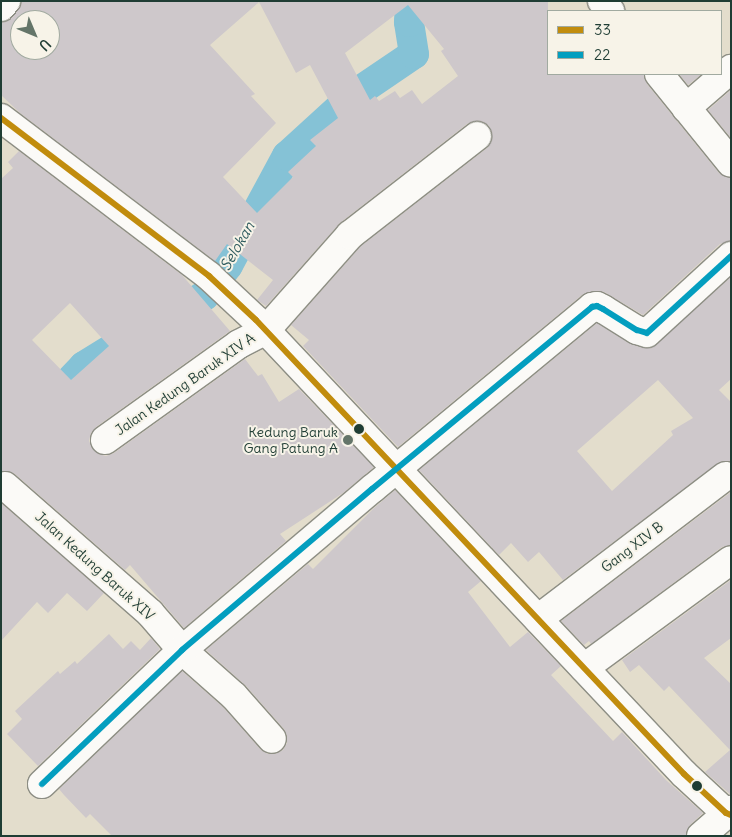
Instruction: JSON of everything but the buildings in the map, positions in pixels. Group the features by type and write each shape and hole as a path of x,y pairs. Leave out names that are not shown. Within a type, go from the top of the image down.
{"street":[{"path":"1,7 6,1"},
{"path":"686,108 731,69"},
{"path":"660,75 731,163"},
{"path":"1,118 214,281 266,330 684,774 729,813 701,836"},
{"path":"266,330 350,235 477,136"},
{"path":"42,784 182,650 396,469 592,307 597,306 637,330 646,333 731,256"},
{"name":"Jalan Kedung Baruk XIV A","path":"105,440 239,344 266,330"},
{"name":"Gang XIV B","path":"538,619 726,476"},
{"name":"Jalan Kedung Baruk XIV","path":"5,486 150,613 182,650 234,696 272,739"},
{"path":"584,668 731,560"}],"waterway":[{"name":"Selokan","path":"167,317 204,296 228,265 287,156 355,94 414,54 409,22 410,1"},
{"name":"Selokan","path":"43,409 84,366 126,340"}],"transit line":[{"name":"33","path":"1,118 209,276 256,320 684,774 726,813 731,815"},
{"name":"22","path":"42,784 182,650 372,489 592,307 597,306 637,330 647,333 731,256"}],"place":[{"name":"Kedung Baruk Gang Patung A","path":"348,440"}]}
